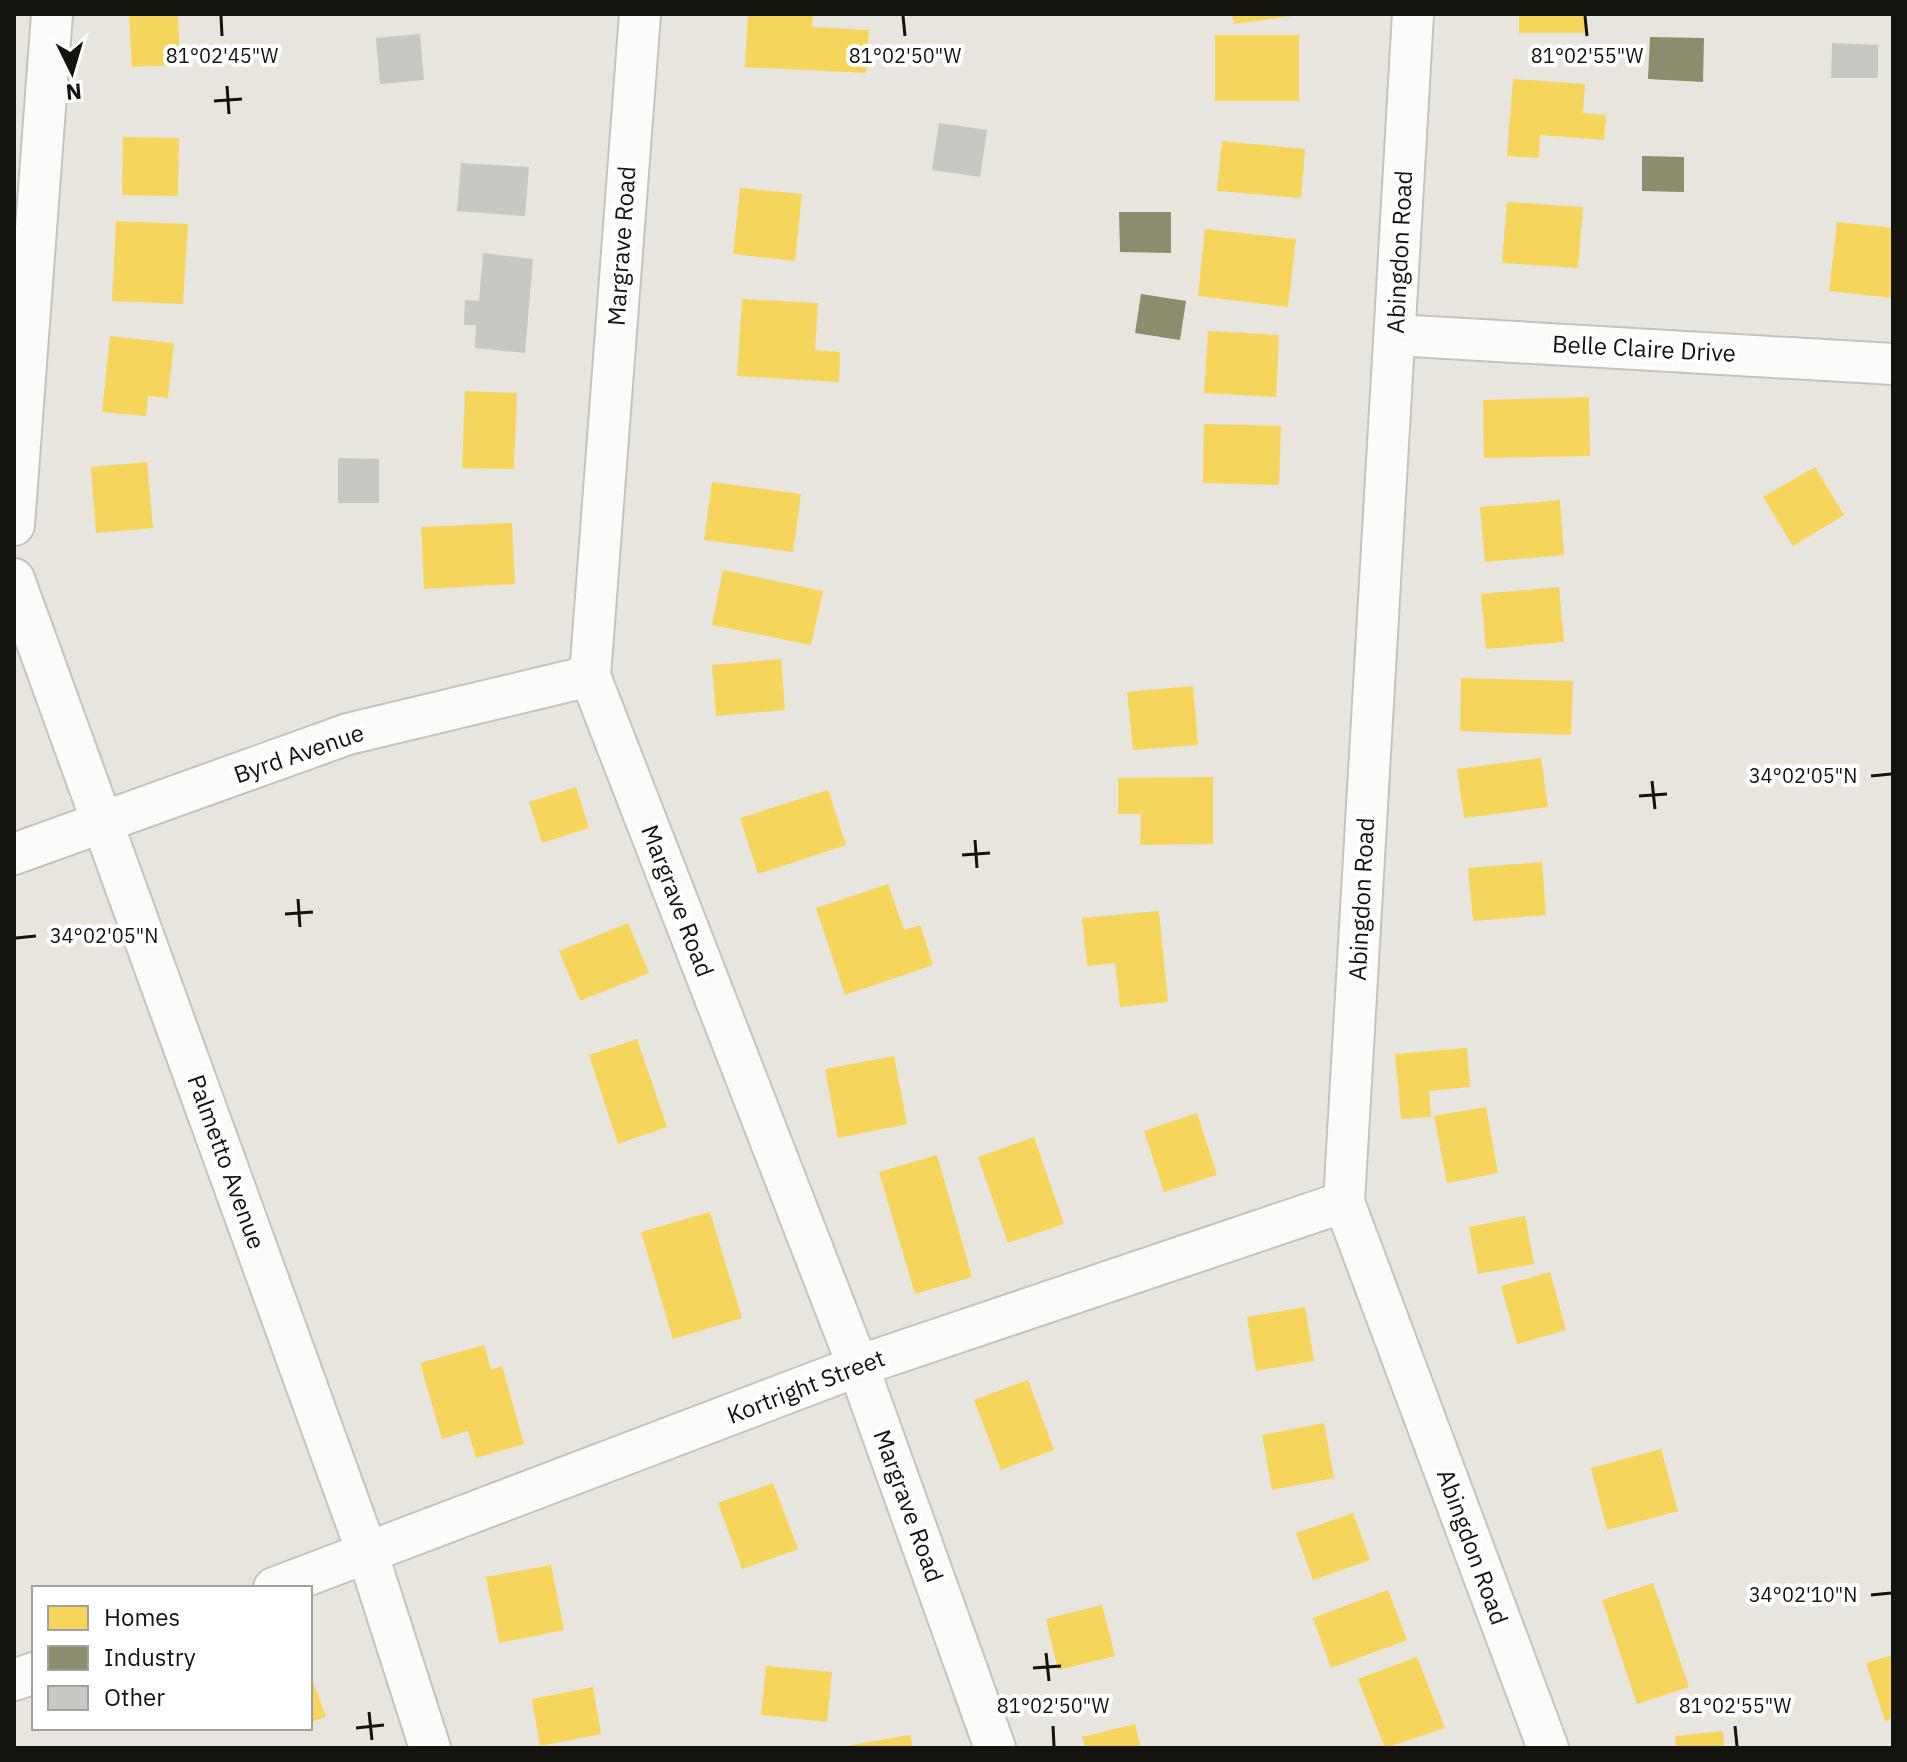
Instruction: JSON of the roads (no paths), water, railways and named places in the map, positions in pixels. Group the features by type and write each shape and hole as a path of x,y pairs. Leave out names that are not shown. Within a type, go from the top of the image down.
{"street":[{"path":"14,525 52,14"},
{"name":"Margrave Road","path":"640,14 590,676 858,1366 995,1748"},
{"name":"Abingdon Road","path":"1413,14 1344,1202 1548,1748"},
{"name":"Belle Claire Drive","path":"1395,335 1893,364"},
{"name":"Palmetto Avenue","path":"14,579 368,1555 430,1748"},
{"name":"Byrd Avenue","path":"14,854 103,825 348,734 590,676"},
{"name":"Kortright Street","path":"280,1586 368,1555 858,1366 1344,1202"}]}
